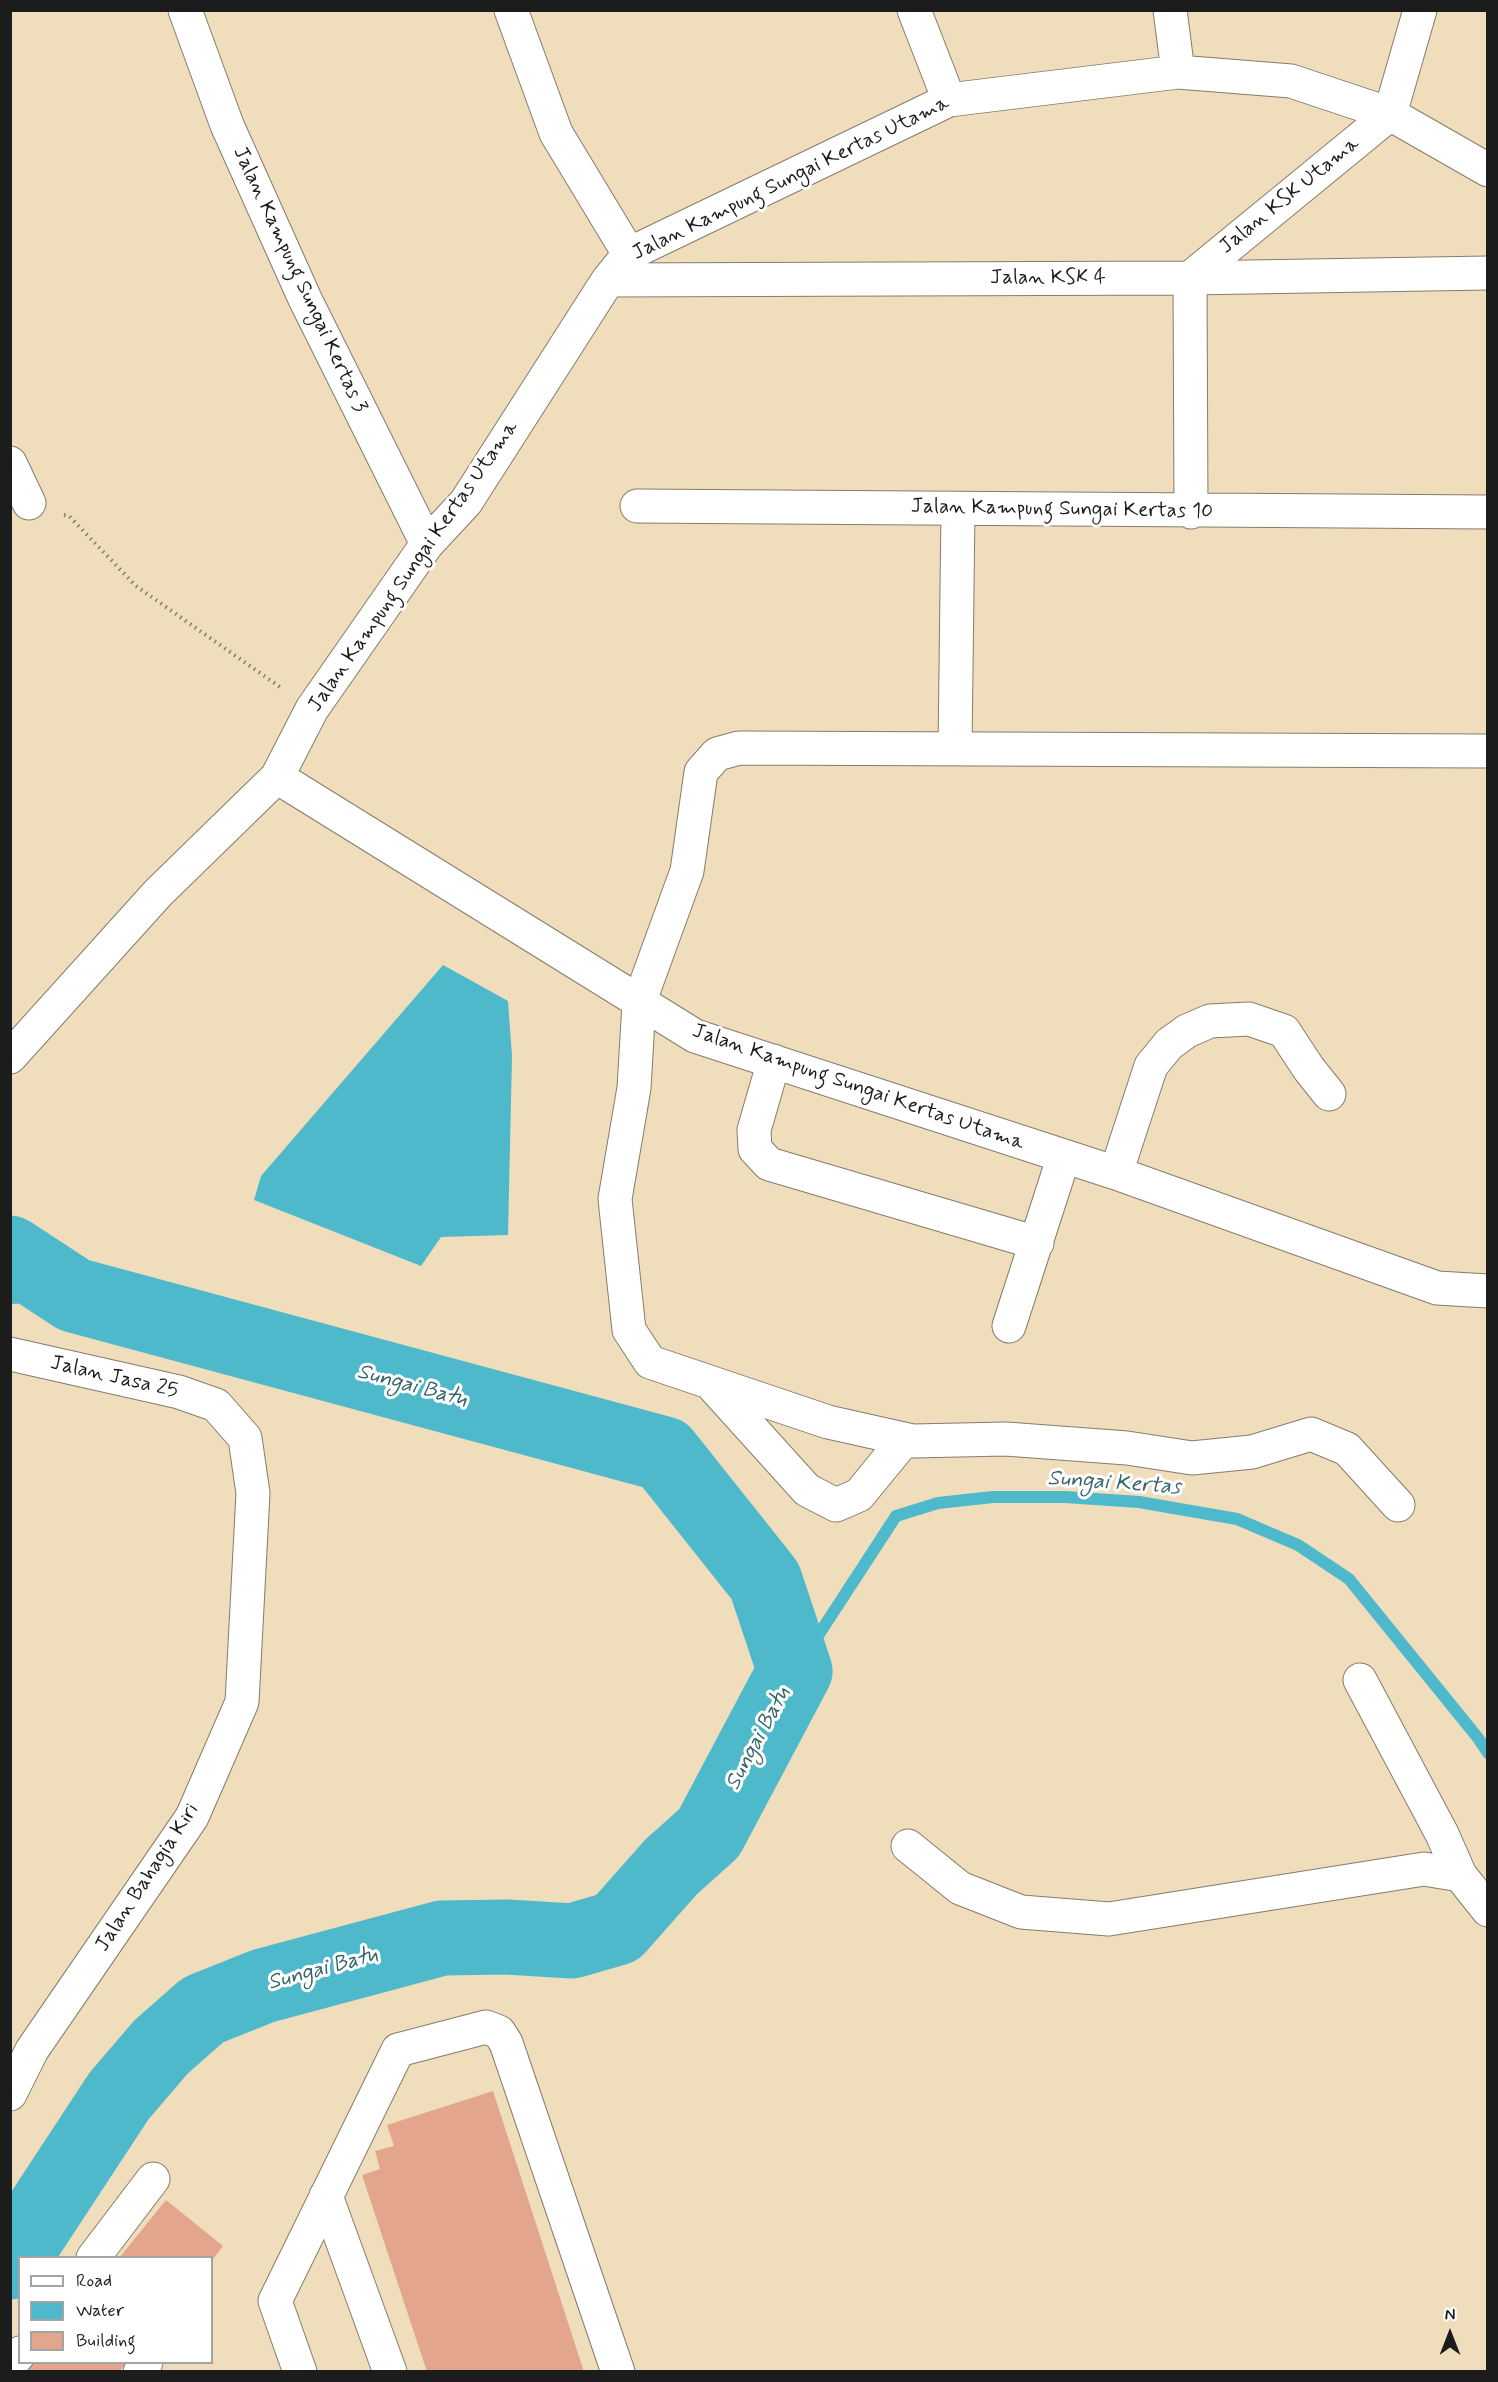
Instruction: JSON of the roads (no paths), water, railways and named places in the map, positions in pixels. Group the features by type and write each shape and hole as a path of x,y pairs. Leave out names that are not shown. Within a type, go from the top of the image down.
{"street":[{"name":"Jalan Kampung Sungai Kertas 3","path":"185,10 227,125 300,288 427,544"},
{"path":"511,10 556,133 629,254"},
{"path":"914,10 949,100"},
{"path":"1170,10 1178,72"},
{"path":"1390,114 1420,10"},
{"name":"Jalan Kampung Sungai Kertas Utama","path":"11,1055 158,893 277,777 312,709 427,544 465,502 608,280 629,254 949,100 1178,72 1291,81 1390,114 1488,171"},
{"name":"Jalan KSK Utama","path":"1190,278 1390,114"},
{"name":"Jalan KSK 4","path":"608,280 1190,278 1488,273"},
{"path":"1190,278 1191,512"},
{"path":"10,463 29,503"},
{"name":"Jalan Kampung Sungai Kertas 10","path":"637,506 1191,512 1488,512"},
{"path":"955,748 958,509"},
{"path":"1398,1505 1347,1449 1311,1434 1252,1452 1192,1458 1127,1448 1006,1439 904,1440 828,1422 650,1362 629,1330 615,1199 634,1088 639,1003 687,871 701,772 717,754 739,748 1488,751"},
{"name":"Jalan Kampung Sungai Kertas Utama","path":"277,777 695,1036 1116,1173 1437,1288 1488,1291"},
{"path":"1116,1173 1152,1066 1170,1044 1188,1031 1210,1021 1249,1018 1284,1031 1329,1094"},
{"path":"774,1061 754,1130 755,1149 769,1164 1037,1243"},
{"path":"1009,1326 1064,1156"},
{"name":"Jalan Jasa 25","path":"10,1354 179,1392 216,1405"},
{"path":"711,1384 807,1490 836,1505 859,1495 904,1440"},
{"name":"Jalan Bahagia Kiri","path":"10,2094 32,2050 192,1817 242,1702 253,1493 245,1438 216,1405"},
{"path":"1360,1680 1442,1834 1460,1875 1488,1910"},
{"path":"908,1846 960,1888 1021,1912 1108,1919 1424,1869 1460,1875"},
{"path":"300,2372 275,2301 398,2050 486,2027 499,2032 506,2043 618,2372"},
{"path":"95,2256 153,2179"},
{"path":"326,2196 390,2372"}],"water":[{"path":"443,965 508,1001 512,1056 508,1235 441,1237 421,1266 254,1200 261,1176"}],"waterway":[{"name":"Sungai Batu","path":"10,1253 74,1295 664,1454 765,1581 795,1671 709,1833 671,1867 617,1928 572,1941 507,1937 442,1938 263,1986 203,2010 161,2047 119,2096 10,2262"},
{"path":"10,1298 74,1295"},
{"name":"Sungai Kertas","path":"795,1671 896,1516 938,1503 993,1497 1065,1497 1139,1502 1237,1519 1298,1545 1349,1579 1488,1753"}]}
